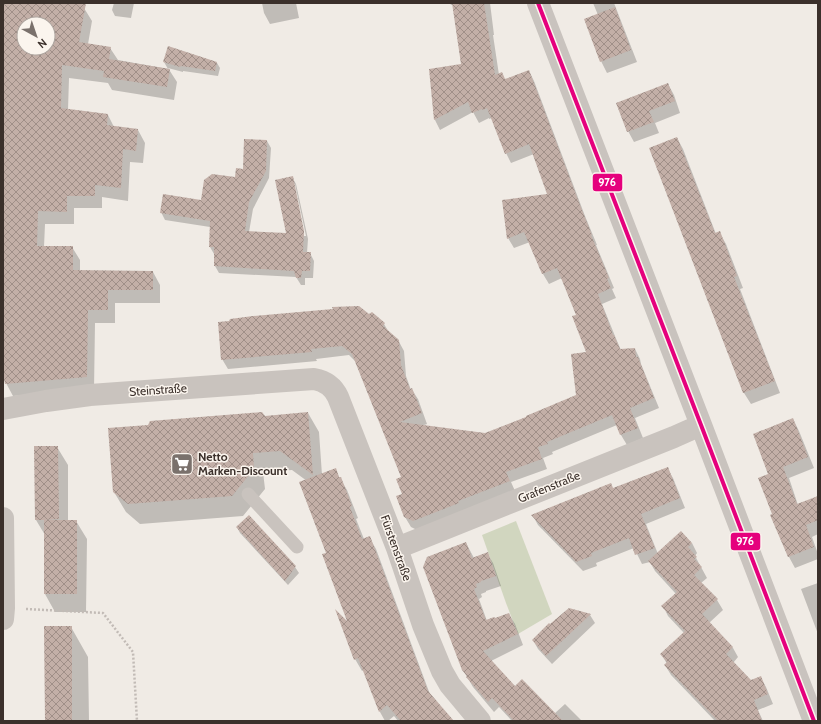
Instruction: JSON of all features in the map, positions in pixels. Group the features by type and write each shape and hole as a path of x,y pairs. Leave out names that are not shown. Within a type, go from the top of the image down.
{"street":[{"path":"538,3 814,721"},
{"name":"Steinstraße","path":"3,409 90,395 314,379"},
{"name":"Fürstenstraße","path":"314,379 330,385 335,390 397,548 423,625 444,675 450,685 480,721"},
{"name":"Grafenstraße","path":"397,548 701,425"},
{"path":"3,518 4,613"}],"lane":[{"path":"248,494 297,547"}],"path":[{"path":"4,613 103,612 133,652 137,721"}],"green space":[{"path":"516,521 552,614 518,634 482,535"}],"building":[{"path":"3,3 86,3 79,42 111,47 109,59 170,69 167,87 103,77 104,71 62,65 61,108 108,114 107,125 138,129 136,151 123,149 121,188 95,185 95,196 67,196 67,212 38,211 37,246 73,246 73,270 153,271 153,290 108,290 108,310 88,310 87,377 5,384 3,375"},
{"path":"452,3 484,3 495,75 502,72 505,79 529,70 591,235 609,278 607,279 611,288 598,294 613,335 620,349 635,348 636,357 638,357 654,398 630,408 638,428 620,435 612,415 547,442 548,444 538,447 542,459 506,472 510,481 458,501 459,503 413,521 404,517 396,496 402,494 396,479 401,477 352,354 342,346 311,349 312,352 221,360 218,322 253,316 333,309 332,307 359,306 369,314 372,312 385,323 383,326 399,340 401,365 410,389 412,388 422,413 400,422 485,433 576,395 571,354 586,352 572,316 576,315 557,268 542,274 524,232 507,239 502,200 547,194 529,144 505,154 487,108 472,113 468,102 434,120 429,69 461,64"},
{"path":"615,7 631,50 600,62 584,19"},
{"path":"168,46 217,62 215,71 180,67 163,62"},
{"path":"668,83 675,101 649,111 654,122 627,132 616,103"},
{"path":"677,137 715,233 720,231 737,276 734,277 775,381 743,393 649,148"},
{"path":"244,139 267,140 266,171 249,202 245,231 286,233 275,180 293,176 304,231 303,252 311,252 310,271 302,271 301,278 296,278 294,271 214,266 214,247 209,247 210,221 160,213 163,194 201,200 204,180 212,174 235,177 236,168 243,169"},
{"name":"Netto Marken-Discount","path":"262,412 265,416 308,412 313,475 280,451 253,453 254,469 232,496 128,504 113,492 108,428 148,425 150,421"},
{"path":"793,418 808,457 783,467 797,504 818,496 818,520 806,525 814,547 788,557 770,515 772,514 758,478 768,474 753,434"},
{"path":"34,446 58,446 59,519 45,520 77,520 77,594 44,594 44,520 35,520"},
{"path":"668,467 680,498 641,514 655,548 635,555 629,538 591,553 592,556 576,562 531,515 611,483 613,488"},
{"path":"336,468 352,506 350,507 362,539 370,536 428,691 454,721 401,721 387,705 379,712 358,658 354,660 335,609 347,621 322,554 326,553 299,482"},
{"path":"249,515 296,566 285,581 236,527"},
{"path":"681,531 692,543 688,547 697,557 694,559 702,567 694,575 718,599 702,614 733,647 726,654 751,680 761,676 768,694 754,700 762,721 718,721 664,665 667,662 660,654 685,631 661,606 677,592 648,561"},
{"path":"466,542 472,558 488,552 496,576 481,581 476,584 477,587 474,589 486,620 509,613 518,634 483,651 515,686 522,679 563,721 514,721 492,698 488,702 466,677 467,676 462,670 423,567 427,557"},
{"path":"569,608 591,614 546,656 532,640 549,623 550,624"},
{"path":"44,626 72,626 72,721 45,721"}],"transit line":[{"name":"976","path":"538,3 814,721"}],"place":[{"name":"Netto Marken-Discount","path":"182,464"}]}
